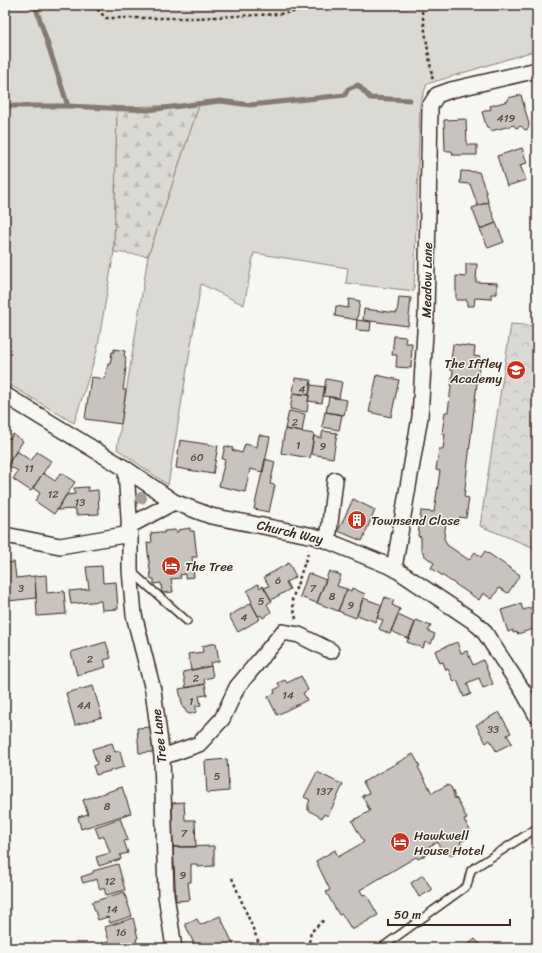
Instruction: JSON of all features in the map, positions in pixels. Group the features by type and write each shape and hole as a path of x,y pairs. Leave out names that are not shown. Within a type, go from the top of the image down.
{"street":[{"path":"437,95 451,90 537,70"},
{"name":"Meadow Lane","path":"394,568 420,417 426,315 430,106 437,95"},
{"name":"Church Way","path":"5,395 126,469 174,502 211,516 314,536 394,568 473,621 483,630 533,699 537,716"},
{"name":"Tree Lane","path":"126,469 130,530 130,570 134,615 154,690 162,757 166,895 174,948"},
{"path":"328,541 335,480"},
{"path":"5,535 60,546 130,530 174,502"},
{"path":"162,757 199,744 222,719 237,687 283,632 300,635 331,651"}],"lane":[{"path":"130,570 187,621"},
{"path":"381,948 468,886 472,870 537,828"}],"path":[{"path":"93,5 106,18 194,18 279,14 344,5"},
{"path":"421,5 432,78 437,95"},
{"path":"300,635 292,600 314,536"},
{"path":"232,878 262,948"},
{"path":"308,948 311,932 325,919"},
{"path":"243,948 259,942"}],"green space":[{"path":"5,5 537,5 537,50 427,84 420,104 414,291 346,283 348,268 254,253 244,305 201,284 168,485 117,449 148,256 199,105 117,108 114,252 97,351 74,423 5,382"},
{"path":"199,105 148,256 114,252 117,107"},
{"name":"The Iffley Academy","path":"511,324 537,326 537,549 480,526"}],"building":[{"path":"521,95 529,124 528,129 525,130 521,126 516,128 514,125 491,131 489,127 487,128 482,112 491,109 490,106 508,101 508,98"},
{"path":"466,119 467,145 477,145 477,155 453,155 452,151 445,151 444,120"},
{"path":"522,148 527,163 520,165 526,180 507,186 497,156"},
{"path":"461,171 479,172 488,202 478,206 470,184 460,183"},
{"path":"488,202 496,223 480,229 472,208"},
{"path":"496,223 504,242 488,248 480,229"},
{"path":"466,264 477,264 476,282 497,283 497,294 491,294 491,299 475,298 474,306 467,306 467,300 456,300 456,276 466,277"},
{"path":"399,297 411,298 408,326 363,320 364,309 397,313"},
{"path":"349,299 360,301 357,320 335,316 336,306 348,308"},
{"path":"357,320 371,322 370,331 356,330"},
{"path":"394,336 406,337 405,343 412,343 411,368 396,367 397,355 392,355"},
{"path":"453,344 475,347 474,356 480,357 464,497 469,498 466,518 459,517 458,524 446,522 444,538 447,545 469,560 475,552 481,557 485,551 520,575 508,593 499,588 492,599 483,593 479,600 431,568 434,563 425,556 421,549 421,537 418,536 421,511 434,512 440,471 436,470 439,449 443,449 445,434 442,434 445,412 448,412 453,370 450,370"},
{"path":"114,349 125,351 124,356 126,357 123,390 126,390 121,424 85,419 91,377 105,379 108,364 110,364"},
{"path":"377,375 399,380 391,417 369,412"},
{"path":"295,378 311,380 309,395 293,393"},
{"path":"326,379 342,382 339,398 323,396"},
{"path":"311,385 325,387 322,403 308,401"},
{"path":"293,393 309,395 307,412 290,409"},
{"path":"329,397 347,400 344,415 326,412"},
{"path":"289,411 305,414 302,432 285,429"},
{"path":"325,412 342,415 339,430 322,427"},
{"path":"285,429 314,434 310,458 281,453"},
{"path":"323,431 337,433 333,458 311,454 314,436 321,438"},
{"path":"13,434 23,441 5,468 5,436 10,439"},
{"path":"259,435 270,437 263,472 250,469 245,492 219,486 225,460 222,459 225,446 242,453 245,444 257,447"},
{"path":"180,440 218,446 213,474 176,468"},
{"path":"17,451 31,461 37,452 51,461 31,491 13,479 18,471 7,465"},
{"path":"265,459 275,462 270,484 275,485 269,512 254,509"},
{"path":"43,473 55,481 61,473 75,482 54,514 35,501 40,493 33,488"},
{"path":"88,487 88,491 98,490 99,514 76,515 76,509 57,510 66,495 75,494 74,488"},
{"name":"Townsend Close","path":"353,499 375,510 362,541 338,531"},
{"name":"The Tree","path":"190,528 190,531 194,531 197,557 192,557 194,577 185,578 185,574 180,575 181,578 171,579 173,592 162,593 161,583 154,584 154,579 151,579 147,543 152,542 151,533 164,533 164,531 175,530 178,532 178,530"},
{"path":"14,562 16,578 35,576 36,598 8,601 5,563"},
{"path":"289,563 296,577 286,582 290,589 271,600 264,588 269,586 264,577"},
{"path":"102,566 103,583 116,582 118,609 102,610 101,601 71,604 69,591 89,589 86,567"},
{"path":"329,571 341,575 337,586 347,589 338,611 317,603"},
{"path":"308,573 326,580 317,603 300,597"},
{"path":"46,575 47,593 64,591 66,614 37,616 35,576"},
{"path":"258,584 260,588 263,586 272,601 267,604 271,612 263,618 261,615 258,616 247,591"},
{"path":"352,588 365,594 356,618 338,611 347,589 351,591"},
{"path":"385,597 394,600 392,605 400,609 390,634 379,629 383,620 377,618"},
{"path":"363,598 382,605 376,622 357,615"},
{"path":"251,603 260,619 238,632 229,616"},
{"path":"521,604 523,610 537,606 537,628 517,634 517,632 513,633 513,630 508,632 501,610"},
{"path":"398,615 415,623 409,639 391,631"},
{"path":"416,620 431,626 428,631 435,634 431,644 425,642 423,648 407,642"},
{"path":"106,642 111,658 104,660 106,667 77,675 71,652"},
{"path":"457,642 461,653 467,651 473,665 483,660 493,684 483,688 479,678 467,683 471,694 464,697 457,680 454,682 448,669 446,670 443,662 440,663 435,651"},
{"path":"216,643 219,661 210,663 211,666 191,670 188,654 203,652 202,646"},
{"path":"211,666 213,677 204,679 205,684 186,688 183,672"},
{"path":"301,676 308,690 303,693 307,700 277,715 268,697 275,693 274,690 280,687 278,683 285,680 287,683"},
{"path":"205,684 207,695 199,696 201,705 196,706 196,712 190,714 187,713 183,708 179,689"},
{"path":"93,686 102,717 75,725 66,693"},
{"path":"499,712 511,733 507,735 512,743 496,751 490,740 486,743 476,725"},
{"path":"151,727 153,752 139,753 137,728"},
{"path":"112,743 115,752 120,751 124,767 96,775 93,766 97,764 92,749"},
{"name":"Hawkwell House Hotel","path":"413,754 432,793 447,785 451,787 454,798 457,799 467,819 464,820 470,830 468,838 460,842 462,845 458,848 460,850 450,856 448,852 444,854 437,842 426,848 429,853 418,859 416,857 360,890 363,895 366,894 378,915 352,930 342,914 339,915 326,892 330,890 316,861 335,850 338,857 364,842 352,821 370,811 362,796 369,793 363,782"},
{"path":"227,759 229,791 207,793 205,761"},
{"path":"317,772 343,785 328,816 324,814 322,818 308,810 310,800 304,797"},
{"path":"122,787 131,813 81,829 78,817 88,814 83,800"},
{"path":"184,802 185,820 195,820 196,847 173,847 172,803"},
{"path":"120,818 128,840 124,841 128,853 120,855 121,859 99,866 96,857 110,853 104,836 99,838 95,827"},
{"path":"214,846 214,866 197,867 197,864 191,864 191,882 188,882 190,900 176,901 173,847"},
{"path":"118,864 125,890 106,895 104,888 100,890 97,879 83,883 81,877 93,873 93,871"},
{"path":"423,875 432,890 419,897 411,883"},
{"path":"124,892 132,916 110,923 108,917 98,920 92,902"},
{"path":"220,916 235,948 196,948 185,924 197,919 200,925"},
{"path":"133,918 138,938 136,939 137,943 121,948 104,948 103,943 109,941 105,927"},
{"path":"475,939 483,948 464,948"}],"waterway":[{"path":"35,5 68,106 148,110 220,101 250,105 345,95 348,89 358,85 370,98 410,100"},
{"path":"5,106 68,106"}],"place":[{"name":"The Iffley Academy","path":"516,370"},
{"name":"Townsend Close","path":"357,520"},
{"name":"The Tree","path":"171,566"},
{"name":"Hawkwell House Hotel","path":"400,842"}]}
